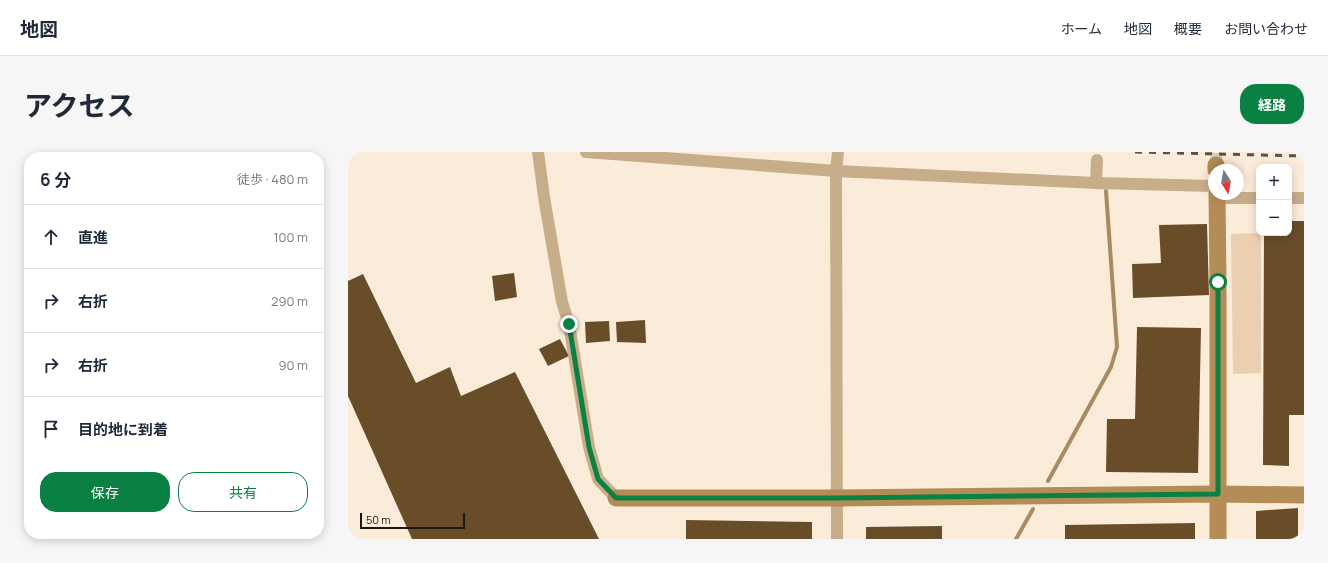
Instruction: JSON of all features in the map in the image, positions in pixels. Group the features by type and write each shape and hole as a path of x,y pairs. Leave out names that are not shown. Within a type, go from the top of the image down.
{"street":[{"path":"538,152 544,198 562,302 569,324 589,447 598,479 616,498 837,498 1304,494"},
{"path":"586,152 836,171 1096,183 1208,191"},
{"path":"837,539 836,171 838,152"},
{"path":"1096,160 1096,183"},
{"path":"1244,196 1256,198"},
{"path":"1292,198 1304,198"},
{"path":"1216,200 1218,282 1218,539"}],"shaded area":[{"path":"1256,233 1256,236 1261,236 1261,373 1233,374 1231,234"}],"building":[{"path":"1292,221 1304,221 1304,415 1289,415 1289,466 1263,465 1264,236 1292,236"},
{"path":"1207,224 1209,295 1133,298 1132,264 1161,263 1159,225"},
{"path":"514,273 517,297 495,301 492,276"},
{"path":"363,274 416,383 450,367 461,396 515,372 599,539 412,539 348,396 348,281"},
{"path":"645,320 646,343 617,342 616,322"},
{"path":"609,321 610,341 586,343 585,322"},
{"path":"1137,327 1201,328 1198,473 1106,472 1107,419 1135,419"},
{"path":"560,339 569,356 548,366 539,349"},
{"path":"1298,508 1298,539 1256,539 1256,511"},
{"path":"686,520 812,522 812,539 686,539"},
{"path":"1195,523 1195,539 1065,539 1065,525"},
{"path":"942,526 942,539 866,539 866,527"}],"waterway":[{"path":"1048,481 1111,367 1117,347 1106,191"},
{"path":"1016,539 1033,509"}],"tunnel":[{"path":"1216,164 1217,152"}],"railway":[{"path":"1135,152 1304,156"}],"route":[{"path":"569,324 589,447 598,479 616,498 837,498 1218,494 1218,282"}]}
